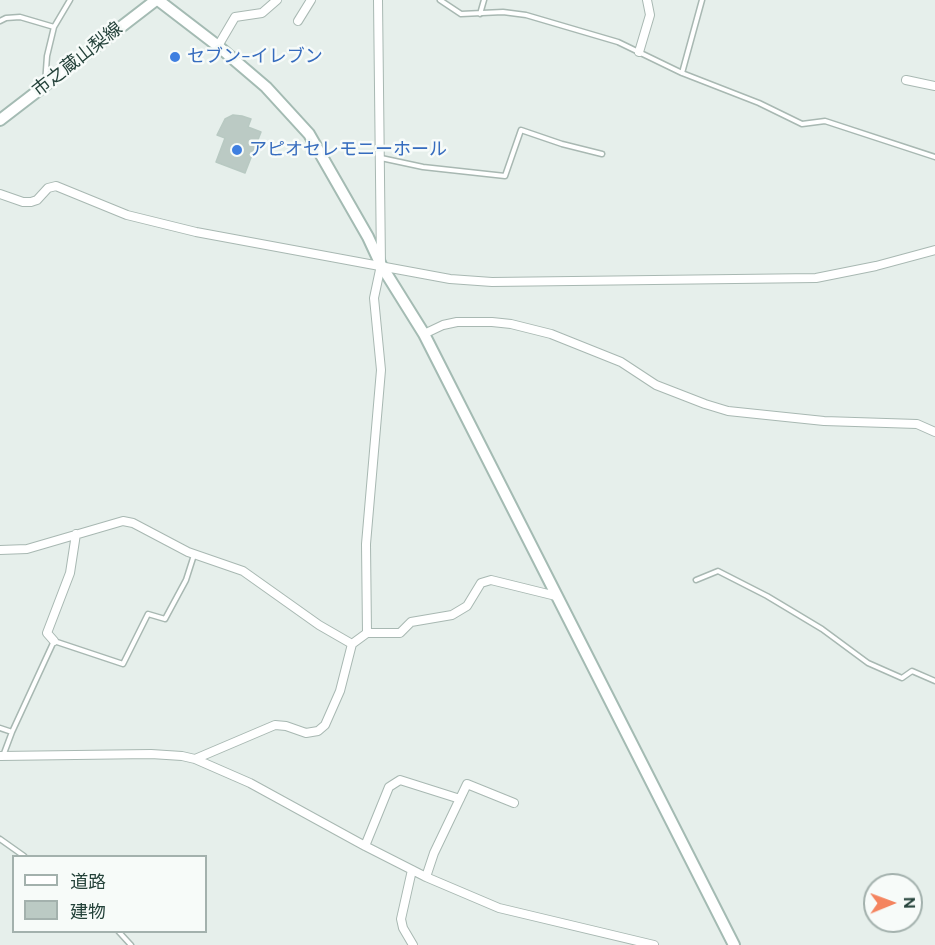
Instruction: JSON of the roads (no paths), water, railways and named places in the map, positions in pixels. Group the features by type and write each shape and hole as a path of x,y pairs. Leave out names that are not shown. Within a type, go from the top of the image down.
{"street":[{"path":"157,0 218,46 266,87 309,134 368,237 381,265 424,334 734,945"},
{"name":"市之蔵山梨線","path":"0,120 157,0"},
{"path":"218,46 235,17 262,13 277,0"},
{"path":"298,21 311,0"},
{"path":"366,633 366,544 381,370 374,298 381,265 378,0"},
{"path":"639,52 650,15 647,0"},
{"path":"906,80 935,86"},
{"path":"0,194 23,202 32,202 48,188 56,186 127,215 196,232 450,279 492,282 816,278 876,266 935,250"},
{"path":"424,334 443,325 457,322 511,324 550,334 621,362 656,385 728,411 824,421 917,424 935,432"},
{"path":"0,550 27,549 123,521 133,523 194,555 243,571 319,625 352,644"},
{"path":"54,641 47,633 70,573 76,534"},
{"path":"195,759 275,726 286,726 306,733 318,731 325,725 340,691 352,644 366,633 400,633 411,622 452,615 467,606 481,584 491,580 556,596"},
{"path":"1,756 151,754 195,759 250,783 364,846 426,877 499,908 652,945"},
{"path":"364,846 389,788 400,780 460,799"},
{"path":"426,877 434,853 467,784 514,803"},
{"path":"412,870 401,919 403,928 413,945"}],"lane":[{"path":"45,85 47,56 54,27 70,0"},
{"path":"440,0 461,14 503,12 526,15 618,42 682,74 759,103 802,124 825,122 935,157"},
{"path":"480,14 484,0"},
{"path":"682,74 702,0"},
{"path":"0,21 20,17 54,27"},
{"path":"380,157 423,167 505,176 521,130 602,154"},
{"path":"1,756 54,641 123,664 148,614 165,619 186,580 194,555"},
{"path":"696,580 718,572 767,596 822,629 868,663 902,678 912,670 935,681"},
{"path":"0,728 12,732"},
{"path":"0,840 22,855"},
{"path":"120,933 131,945"}],"place":[{"name":"セブン-イレブン","path":"175,57"},
{"name":"アピオセレモニーホール","path":"237,150"}]}
